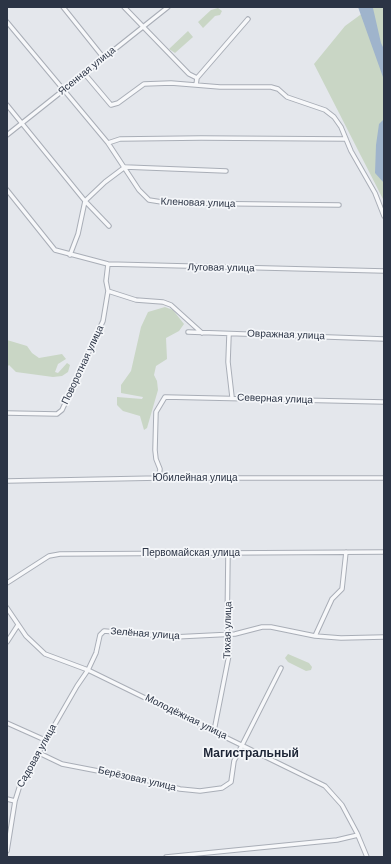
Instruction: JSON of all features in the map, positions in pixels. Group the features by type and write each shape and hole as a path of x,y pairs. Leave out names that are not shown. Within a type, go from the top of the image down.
{"street":[{"path":"63,7 103,57"},
{"path":"124,7 189,74 197,78"},
{"name":"Ясенная улица","path":"7,135 103,57 168,7"},
{"path":"196,84 197,78 248,19"},
{"name":"Кленовая улица","path":"7,22 108,143 146,198 153,202 339,205"},
{"path":"84,73 111,105 118,103 144,84 171,83 271,87 278,89 287,97 325,110 334,117 341,127 375,193 384,216"},
{"path":"7,105 85,201 109,226"},
{"path":"108,143 120,139 346,139"},
{"path":"70,256 78,234 85,201 125,166 226,171"},
{"name":"Луговая улица","path":"7,190 50,245 58,252 70,256 108,264 384,271"},
{"name":"Поворотная улица","path":"7,413 60,413 103,321 108,291 106,281 108,264"},
{"path":"108,291 136,300 163,302 171,305 202,332"},
{"name":"Овражная улица","path":"188,332 228,335 240,333 384,339"},
{"path":"228,335 228,362 232,397"},
{"name":"Северная улица","path":"159,478 160,468 156,460 155,450 156,412 165,397 232,397 384,402"},
{"name":"Юбилейная улица","path":"7,481 159,478 384,478"},
{"name":"Тихая улица","path":"214,731 229,655 229,639 227,634 228,552"},
{"path":"315,636 332,599 342,589 346,552"},
{"name":"Первомайская улица","path":"7,583 49,556 60,554 384,552"},
{"name":"Молодёжная улица","path":"7,608 33,644 45,654 88,670 326,786 342,805 358,835 367,857"},
{"path":"7,642 18,625"},
{"path":"227,634 235,634 262,627 283,628 315,636 341,638 384,637"},
{"name":"Зелёная улица","path":"88,670 96,653 100,635 104,631 174,637 227,634"},
{"path":"242,744 281,668"},
{"name":"Садовая улица","path":"7,851 14,801 20,785 77,686 88,670"},
{"path":"7,722 46,740"},
{"name":"Берёзовая улица","path":"38,753 62,764 150,781 180,789 214,790 227,785 233,777 234,761 242,744"},
{"path":"7,799 14,801"},
{"path":"166,857 337,840 358,835"}],"green space":[{"path":"371,7 384,7 384,201 314,64 345,26"},
{"path":"218,8 222,11 220,15 215,16 203,28 198,22 211,10"},
{"path":"188,31 193,37 175,53 169,49"},
{"path":"165,307 173,310 184,324 179,331 166,338 167,359 156,366 154,375 157,381 158,390 147,428 144,430 140,416 123,411 117,405 117,397 142,399 143,397 121,393 121,385 131,371 141,327 148,312"},
{"path":"7,340 27,346 32,353 39,358 62,354 66,359 58,364 55,372 58,373 67,363 70,365 68,372 62,376 53,377 16,372 9,365 7,367"},
{"path":"288,654 309,663 312,667 311,670 306,671 288,662 285,658"}],"water":[{"path":"358,7 373,8 381,43 384,49 384,80"},
{"path":"383,120 384,183 375,173 376,145 379,124"}],"district":[{"name":"Магистральный","path":"251,754"}]}
